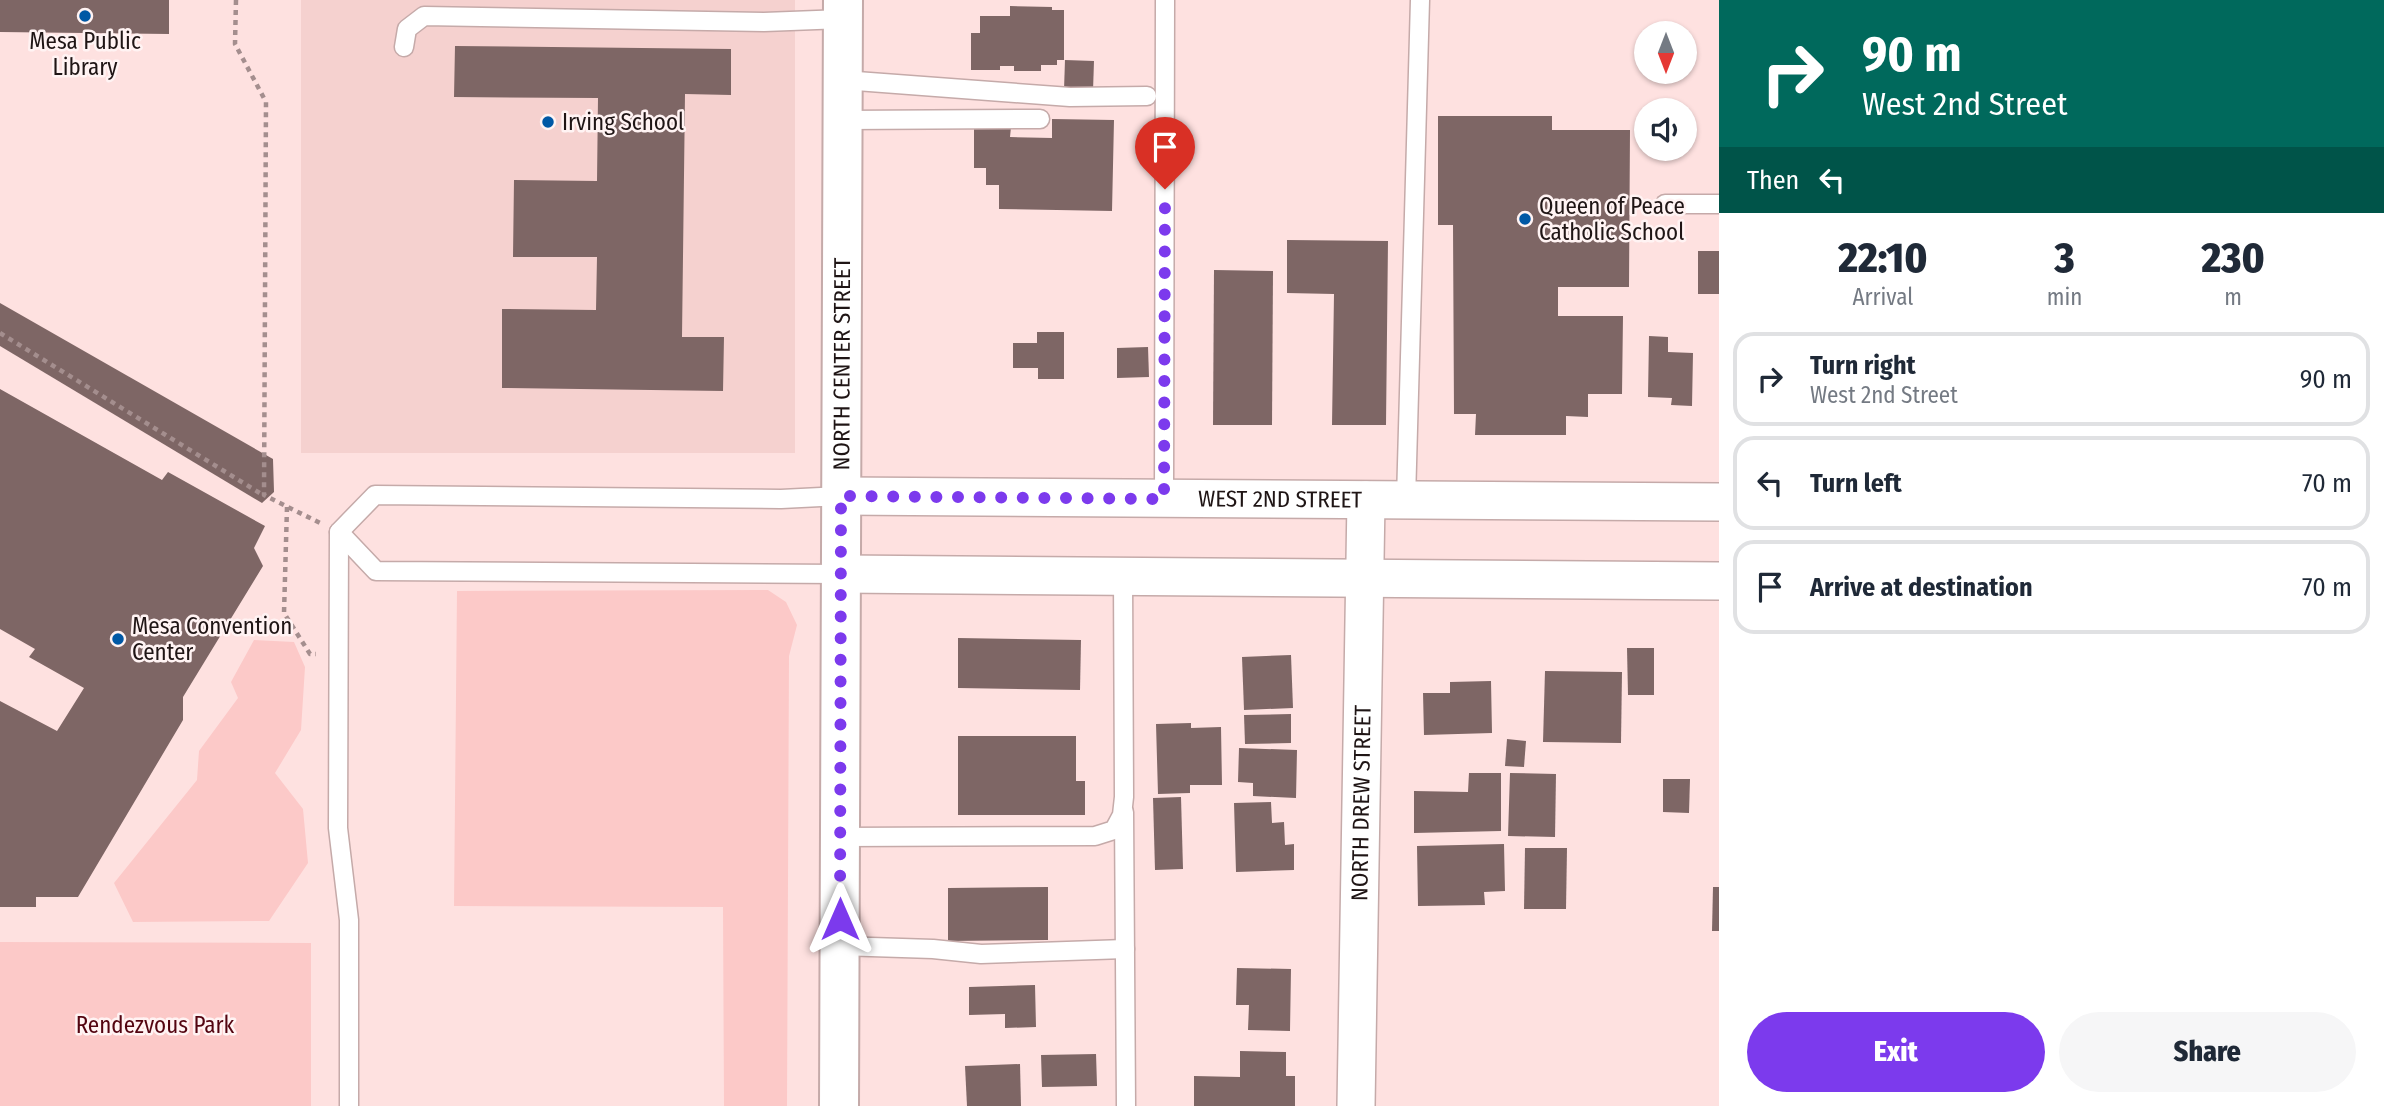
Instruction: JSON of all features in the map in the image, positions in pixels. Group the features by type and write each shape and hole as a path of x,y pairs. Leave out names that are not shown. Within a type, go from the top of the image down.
{"street":[{"name":"NORTH CENTER STREET","path":"839,1106 843,9"},
{"name":"WEST 2ND STREET","path":"841,496 1719,502"},
{"name":"NORTH DREW STREET","path":"1356,1106 1366,500"},
{"path":"841,574 1719,581"}],"lane":[{"path":"1164,499 1165,0"},
{"path":"1406,500 1420,0"},
{"path":"404,47 407,29 424,16 764,22 843,9"},
{"path":"843,80 1070,97 1147,96"},
{"path":"843,120 1040,119"},
{"path":"1665,204 1719,204"},
{"path":"349,1106 349,920 338,828 339,532 375,495 768,499 841,496"},
{"path":"339,532 376,571 841,574"},
{"path":"1123,576 1126,1106"},
{"path":"841,837 1094,836 1114,831 1122,815 1124,797"},
{"path":"840,946 933,949 981,954 1125,949"}],"path":[{"path":"236,0 235,44 266,102 264,495"},
{"path":"0,333 264,495 339,532"},
{"path":"287,507 284,613 310,654 338,653"}],"shaded area":[{"name":"Irving School","path":"301,0 795,0 795,453 301,453"}],"green space":[{"path":"768,590 786,602 797,625 789,656 787,1106 724,1106 723,907 454,906 457,591"},
{"path":"254,640 294,642 305,667 301,730 275,773 303,809 308,863 269,921 133,922 114,883 197,780 199,751 238,698 231,682"},
{"name":"Rendezvous Park","path":"0,942 311,943 311,1106 0,1106"}],"building":[{"name":"Mesa Public Library","path":"0,0 169,0 169,34 0,32"},
{"path":"1010,6 1052,7 1052,10 1064,10 1064,60 1057,60 1057,65 1041,65 1041,71 1014,71 1014,66 1000,66 1000,70 971,70 971,33 980,33 980,16 1010,16"},
{"path":"455,46 731,49 731,95 685,94 682,337 724,337 723,391 502,388 502,309 596,310 597,257 513,257 514,180 597,181 598,98 454,97"},
{"path":"1065,60 1094,61 1093,91 1064,90"},
{"path":"1438,116 1552,116 1552,130 1630,130 1629,287 1558,287 1558,316 1623,316 1622,394 1588,394 1588,417 1566,416 1566,435 1475,435 1476,414 1454,414 1453,225 1438,225"},
{"path":"1052,119 1114,120 1112,211 999,209 999,185 986,185 986,168 974,168 974,127 1011,127 1010,137 1052,138"},
{"path":"1287,240 1388,241 1386,425 1332,425 1334,294 1287,293"},
{"path":"1698,251 1719,251 1719,294 1698,294"},
{"path":"1214,270 1273,271 1272,425 1213,425"},
{"path":"0,303 273,459 274,492 262,503 0,346"},
{"path":"1037,332 1064,332 1064,379 1038,379 1038,368 1013,368 1013,343 1037,343"},
{"path":"1649,336 1668,337 1668,352 1693,353 1692,406 1671,405 1672,398 1648,397"},
{"path":"1148,347 1149,377 1117,378 1117,348"},
{"name":"Mesa Convention Center","path":"0,389 162,480 168,472 265,526 254,548 263,566 183,697 183,720 78,897 36,897 36,907 0,907 0,701 57,731 84,688 29,657 35,649 0,629"},
{"path":"958,638 1081,640 1080,690 958,688"},
{"path":"1627,648 1654,648 1654,695 1628,695"},
{"path":"1291,655 1293,708 1244,710 1242,657"},
{"path":"1545,671 1622,672 1621,743 1543,742"},
{"path":"1491,681 1492,733 1424,735 1423,693 1450,693 1450,682"},
{"path":"1291,714 1291,743 1245,744 1244,715"},
{"path":"1191,723 1191,728 1221,727 1222,785 1190,785 1190,793 1158,794 1156,724"},
{"path":"958,736 1076,736 1076,781 1085,781 1085,815 958,815"},
{"path":"1507,739 1526,741 1524,767 1505,766"},
{"path":"1239,748 1297,750 1296,798 1253,796 1253,783 1238,782"},
{"path":"1469,773 1501,773 1501,831 1414,833 1414,791 1468,792"},
{"path":"1510,773 1556,774 1555,837 1508,836"},
{"path":"1663,779 1690,779 1689,813 1663,812"},
{"path":"1181,797 1183,869 1155,870 1153,798"},
{"path":"1271,802 1272,823 1284,822 1285,845 1294,844 1294,870 1236,872 1234,803"},
{"path":"1504,844 1505,891 1484,892 1485,905 1418,906 1417,846"},
{"path":"1525,848 1567,848 1566,909 1524,909"},
{"path":"1048,887 1048,940 948,941 948,888"},
{"path":"1713,887 1719,887 1719,931 1712,931"},
{"path":"1237,968 1291,969 1290,1031 1248,1030 1249,1005 1236,1005"},
{"path":"1035,985 1036,1027 1005,1028 1005,1014 969,1015 969,987"},
{"path":"1240,1051 1286,1052 1286,1076 1295,1076 1295,1106 1194,1106 1194,1076 1240,1077"},
{"path":"1096,1054 1097,1086 1042,1087 1041,1055"},
{"path":"1020,1064 1021,1106 967,1106 965,1066"}],"place":[{"name":"Mesa Public Library","path":"85,16"},
{"name":"Irving School","path":"548,122"},
{"name":"Queen of Peace Catholic School","path":"1525,219"},
{"name":"Mesa Convention Center","path":"118,639"}],"route":[{"path":"840,919 841,496 1164,499 1165,189"}]}
